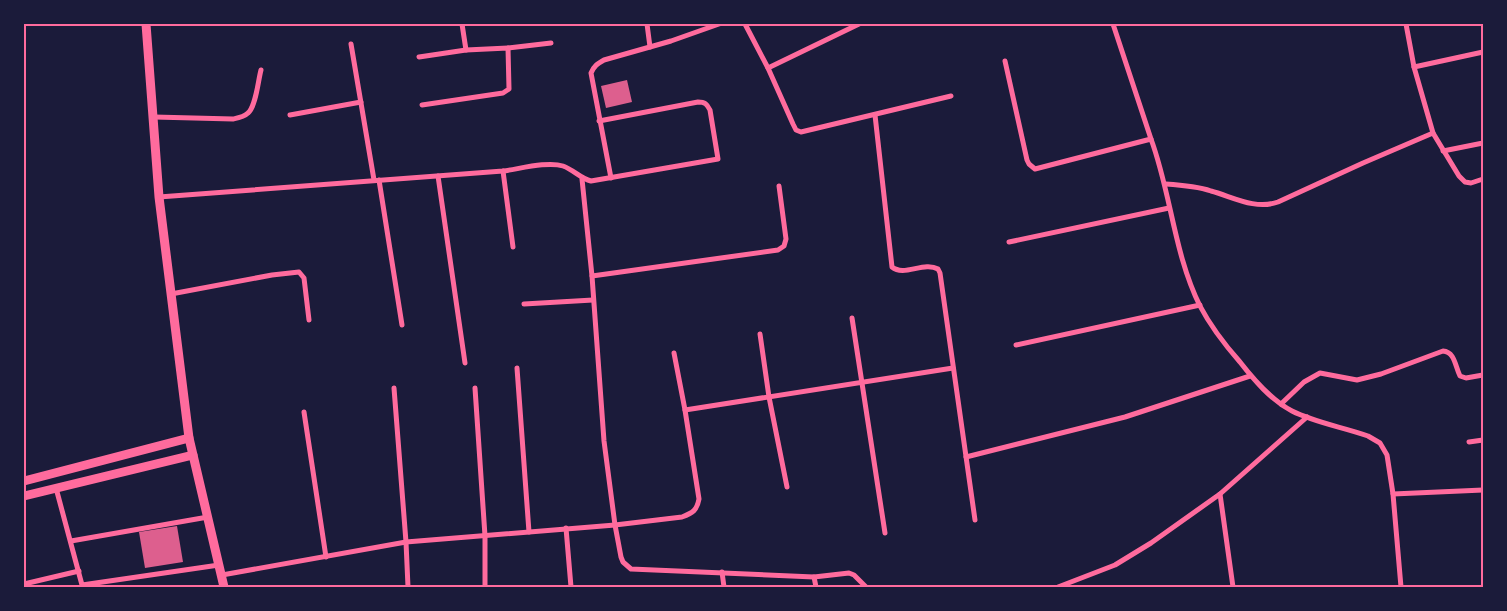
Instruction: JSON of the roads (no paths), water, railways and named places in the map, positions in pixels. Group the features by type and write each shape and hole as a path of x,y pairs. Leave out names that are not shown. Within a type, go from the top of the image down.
{"main road":[{"path":"146,24 159,197 189,438 224,587"},
{"path":"24,481 189,438"},
{"path":"24,496 193,455"}],"street":[{"path":"462,24 466,50"},
{"path":"647,24 650,47"},
{"path":"611,178 591,73 593,68 604,60 719,24"},
{"path":"745,24 768,68 796,130 801,132 951,96"},
{"path":"768,68 859,24"},
{"path":"1113,24 1165,184 1169,208 1185,267 1208,321 1250,376 1281,404 1291,411 1307,417 1361,433 1375,439 1383,447 1387,455 1394,494 1401,587"},
{"path":"1406,24 1414,67 1433,133 1462,180 1471,183 1483,179"},
{"path":"419,57 466,50 551,43"},
{"path":"350,44 377,180 402,325"},
{"path":"422,105 507,91 510,84 508,48"},
{"path":"1414,67 1483,52"},
{"path":"1005,61 1027,160 1035,169 1151,139"},
{"path":"154,117 232,119 248,114 252,107 261,70"},
{"path":"290,115 361,102"},
{"path":"159,197 503,171 554,164 573,171 582,179 592,181 718,159 710,110 704,102 599,121"},
{"path":"875,115 892,267 899,271 929,266 938,269 940,273 974,520"},
{"path":"1165,184 1198,187 1244,202 1267,205 1278,202 1433,133"},
{"path":"1443,151 1483,143"},
{"path":"503,171 513,247"},
{"path":"438,176 464,364"},
{"path":"582,179 592,276 604,441 615,525 623,562 631,569 814,577 849,573 859,578 866,587"},
{"path":"592,276 778,250 784,246 786,239 779,186"},
{"path":"1009,242 1169,208"},
{"path":"171,294 272,275 299,272 304,278 309,320"},
{"path":"524,304 593,300"},
{"path":"1016,345 1200,305"},
{"path":"852,318 885,534"},
{"path":"760,334 769,397 787,488"},
{"path":"1281,404 1304,382 1320,373 1357,380 1443,352 1450,353 1460,376 1466,378 1483,376"},
{"path":"222,575 406,542 615,525 682,517 692,513 698,508 699,499 674,353"},
{"path":"517,368 529,532"},
{"path":"685,410 953,368"},
{"path":"966,457 1125,418 1250,376"},
{"path":"394,388 408,587"},
{"path":"475,388 485,536 485,587"},
{"path":"304,412 326,557"},
{"path":"1058,587 1115,565 1151,543 1220,494 1307,417"},
{"path":"1469,442 1483,440"},
{"path":"56,488 82,586 220,565"},
{"path":"1394,494 1483,490"},
{"path":"1220,494 1233,587"},
{"path":"70,541 208,517"},
{"path":"566,528 571,587"},
{"path":"24,584 79,572"},
{"path":"722,572 724,587"},
{"path":"814,577 816,587"}]}
